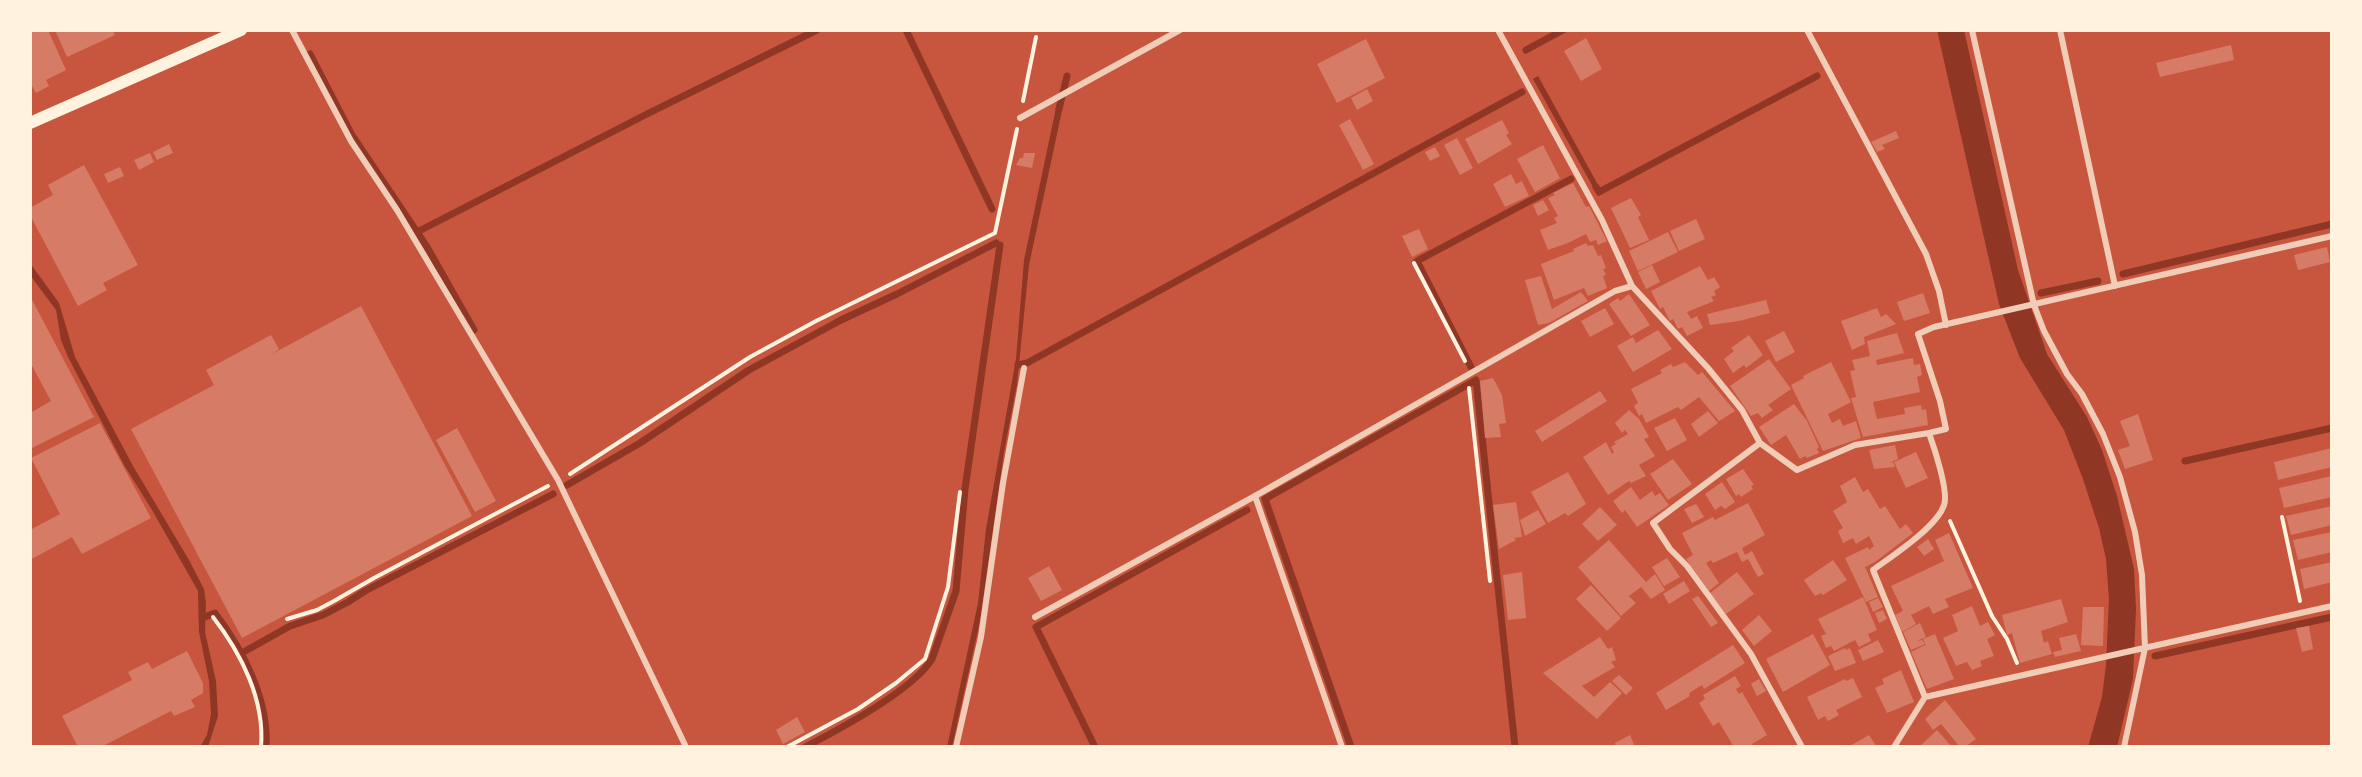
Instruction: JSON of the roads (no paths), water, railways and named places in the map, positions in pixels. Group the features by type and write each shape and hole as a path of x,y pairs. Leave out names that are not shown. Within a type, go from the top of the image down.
{"main road":[{"path":"30,123 241,30"}],"street":[{"path":"292,30 351,141 397,210 558,480 686,747"},
{"path":"1020,118 1180,30"},
{"path":"1498,30 1602,220 1632,286 1708,368 1742,410 1760,443 1797,470 1855,446 1946,429 1940,401 1918,334 1946,325 2332,236"},
{"path":"1807,30 1926,254 1939,291 1946,325"},
{"path":"1972,30 2034,305 2044,331 2103,434 2120,477 2137,543 2142,575 2145,648 2124,747"},
{"path":"2060,30 2115,286"},
{"path":"1035,617 1255,496 1615,291 1632,286"},
{"path":"956,747 981,637 1003,483 1024,368"},
{"path":"1925,697 1873,570 1906,547 1938,516 1945,503 1940,467 1929,433"},
{"path":"1760,443 1653,523 1670,549 1687,567 1751,654 1802,747"},
{"path":"1255,496 1342,747"},
{"path":"1894,747 1925,697 2332,606"}],"waterway":[{"path":"419,231 817,30"},
{"path":"906,30 992,209"},
{"path":"1526,50 1563,30"},
{"path":"310,54 352,135 427,247 474,330"},
{"path":"1059,109 1067,76"},
{"path":"1596,187 1599,192 1817,76"},
{"path":"1018,365 1027,363 1522,92"},
{"path":"1471,367 1417,261 1571,179"},
{"path":"2123,274 2332,224"},
{"path":"567,485 640,443 749,370 841,320 996,243"},
{"path":"805,747 855,720 892,696 922,671 932,659 956,591 965,489 1000,245"},
{"path":"2041,293 2098,281"},
{"path":"1351,747 1265,499 1476,380 1515,747"},
{"path":"2185,461 2332,428"},
{"path":"240,654 290,626 323,615 553,494"},
{"path":"1095,747 1036,627 1247,510"},
{"path":"202,618 215,613 244,659 259,694 266,729 266,747"},
{"path":"2155,656 2332,617"}]}
